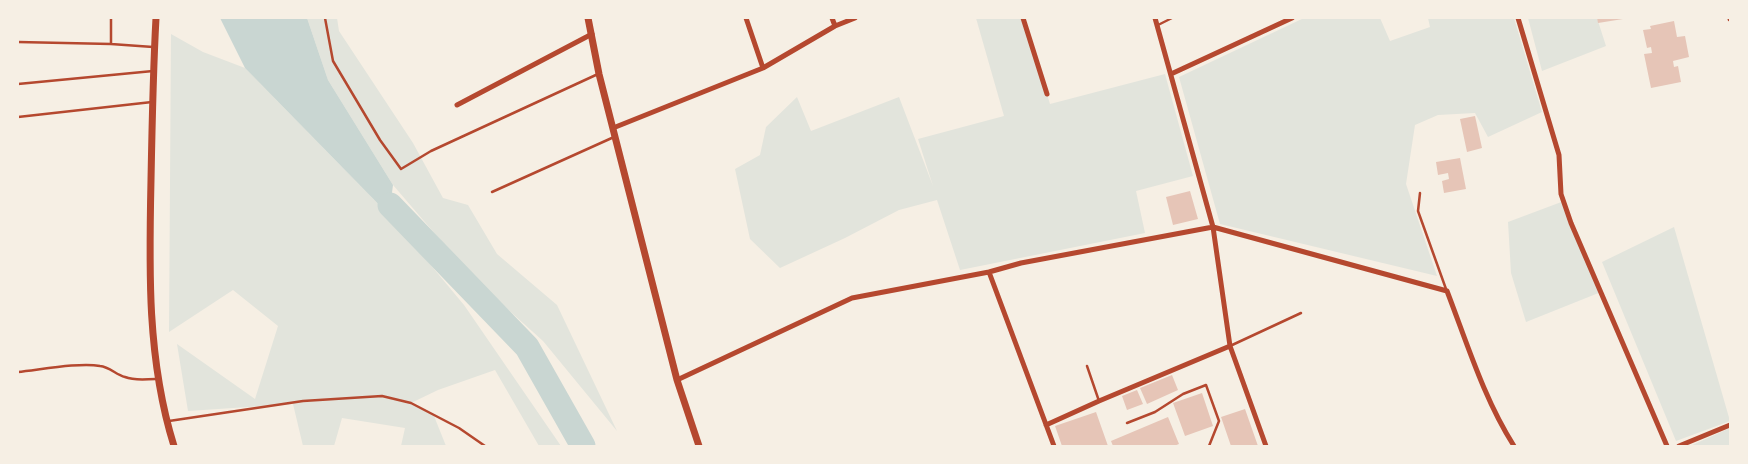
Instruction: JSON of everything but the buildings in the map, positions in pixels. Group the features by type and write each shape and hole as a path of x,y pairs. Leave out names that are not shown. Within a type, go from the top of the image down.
{"street":[{"path":"156,18 152,102 150,227 152,322 158,379 174,446"},
{"path":"588,18 599,74 677,380 699,446"},
{"path":"746,18 763,68"},
{"path":"832,18 835,26"},
{"path":"614,132 763,68 835,26 855,18"},
{"path":"1023,18 1047,94"},
{"path":"1155,18 1213,227 1230,346 1266,446"},
{"path":"1171,74 1292,18"},
{"path":"1518,18 1559,155 1562,194 1571,223 1667,446"},
{"path":"457,105 592,34"},
{"path":"677,380 852,298 989,272 1021,263 1213,227 1447,291 1487,394 1514,446"},
{"path":"989,272 1054,446"},
{"path":"1046,425 1230,346"},
{"path":"1679,446 1730,425"}],"lane":[{"path":"111,18 112,44"},
{"path":"325,18 333,61 380,140 402,170 431,151 599,74"},
{"path":"1156,26 1172,18"},
{"path":"18,42 154,47"},
{"path":"18,84 153,71"},
{"path":"18,117 152,102"},
{"path":"492,192 614,132"},
{"path":"1420,193 1418,211 1447,291"},
{"path":"1230,346 1301,313"},
{"path":"18,372 99,365 124,377 139,380 158,379"},
{"path":"1087,366 1099,401"},
{"path":"1126,423 1155,412 1183,394 1206,385 1219,421 1209,446"},
{"path":"167,421 303,401 382,396 411,403 458,428 485,446"}],"shaded area":[{"path":"220,18 307,18 328,80 393,185 389,215 245,68"},
{"path":"307,18 337,18 339,31 413,143 443,198 468,205 497,254 557,305 617,431 543,341 473,278 393,185 328,80"},
{"path":"976,18 1023,18 1050,104 1165,74 1193,176 1136,191 1145,233 960,270 937,200 899,210 845,238 780,268 750,239 735,169 760,155 766,127 797,97 811,131 899,97 933,186 918,139 1004,116"},
{"path":"1304,18 1380,18 1390,41 1430,27 1428,18 1514,18 1542,112 1488,137 1475,113 1438,115 1415,125 1406,184 1437,276 1220,224 1179,77"},
{"path":"1528,18 1597,18 1606,46 1542,71"},
{"path":"171,34 203,52 245,68 389,215 464,305 561,446 539,446 495,370 438,390 411,403 434,416 446,446 401,446 405,428 342,418 334,446 303,446 293,404 188,411 177,344 255,399 278,326 233,290 169,332"},
{"path":"1564,201 1601,292 1526,322 1511,273 1508,222"},
{"path":"1674,227 1730,421 1676,441 1602,262"},
{"path":"1730,428 1730,446 1690,446"}],"waterway":[{"path":"390,205 527,347 583,446"}]}
